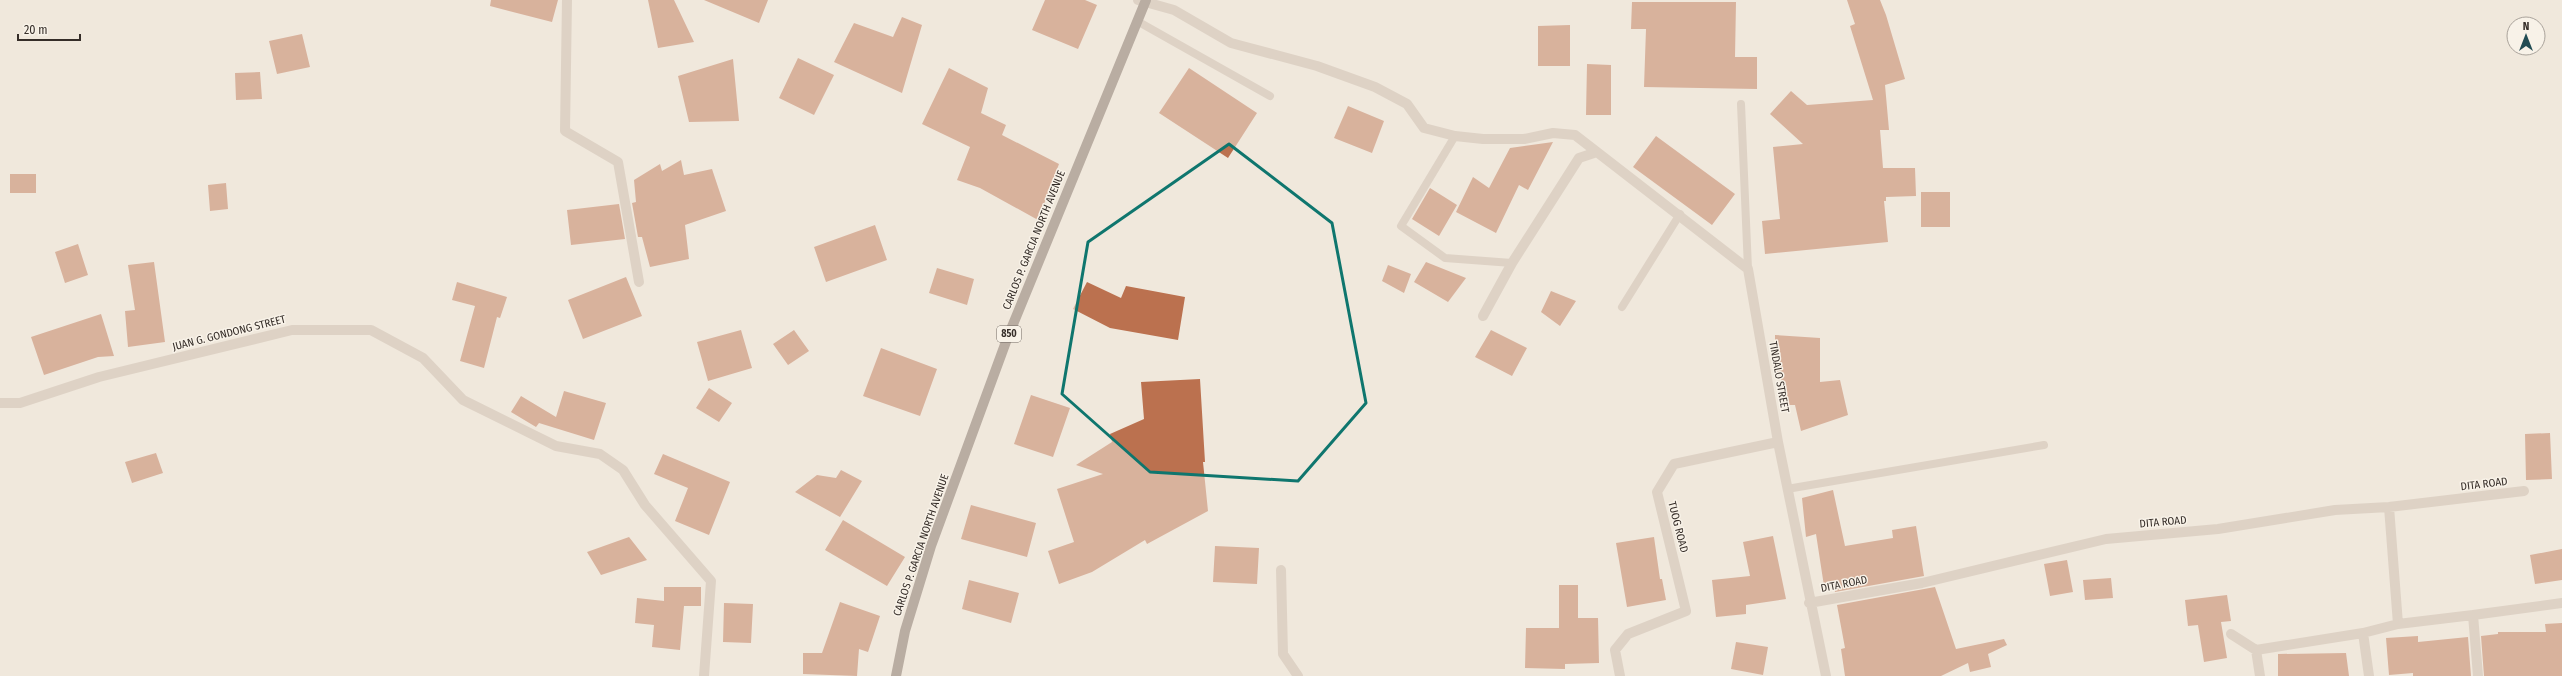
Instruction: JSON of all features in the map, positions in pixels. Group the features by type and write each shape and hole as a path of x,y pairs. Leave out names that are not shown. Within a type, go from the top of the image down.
{"main road":[{"name":"CARLOS P. GARCIA NORTH AVENUE","path":"896,676 905,631 931,546 1028,285 1138,21 1143,1"}],"street":[{"path":"567,0 565,131 618,162 640,282"},
{"path":"1143,1 1174,10 1231,43 1317,66 1375,86 1407,104 1424,128 1455,136 1483,139 1524,139 1554,133 1575,135 1680,214 1748,269"},
{"path":"1483,316 1512,262 1579,158 1597,152"},
{"name":"TINDALO STREET","path":"1748,269 1787,489 1809,602 1826,676"},
{"name":"JUAN G. GONDONG STREET","path":"0,403 20,403 99,377 292,330 371,330 423,358 463,400 556,446 600,454 624,470 645,505 711,581 704,676"},
{"name":"TUOG ROAD","path":"1620,676 1615,650 1628,634 1686,611 1657,492 1674,464 1778,442"},
{"name":"DITA ROAD","path":"1809,602 1922,583 2106,539 2218,529 2335,510 2389,507 2524,491"},
{"path":"2389,507 2398,624"},
{"path":"1281,570 1283,654 1298,676"},
{"path":"2230,634 2256,650 2363,633 2398,624 2562,603"},
{"path":"2473,615 2478,676"},
{"path":"2363,633 2369,676"},
{"path":"2256,650 2260,676"}],"lane":[{"path":"1138,21 1270,96"},
{"path":"1741,104 1748,269"},
{"path":"1455,136 1401,226 1445,258 1512,262"},
{"path":"1622,308 1680,214"},
{"path":"1787,489 2044,445"}],"highlighted area":[{"path":"1229,144 1332,223 1366,403 1298,481 1150,472 1062,394 1088,242"}],"building":[{"path":"491,0 558,0 552,22 490,6"},
{"path":"648,0 674,0 694,42 658,48"},
{"path":"704,0 768,0 759,23"},
{"path":"1045,0 1085,0 1097,5 1078,49 1032,30"},
{"path":"1847,0 1880,0 1886,15 1905,79 1885,85 1889,130 1880,130 1883,168 1915,168 1916,196 1886,197 1886,201 1884,201 1888,242 1765,254 1762,221 1780,219 1773,147 1803,144 1770,114 1791,91 1807,105 1873,100 1850,26 1855,24"},
{"path":"1632,2 1736,2 1735,57 1757,57 1757,89 1644,87 1646,29 1631,29"},
{"path":"902,17 922,25 902,93 834,62 854,23 893,37"},
{"path":"1570,25 1570,66 1538,66 1538,26"},
{"path":"302,34 310,67 277,74 269,41"},
{"path":"798,58 834,75 814,115 779,98"},
{"path":"733,59 739,121 689,122 678,76"},
{"path":"1587,64 1611,65 1611,115 1586,115"},
{"path":"949,68 988,88 981,113 1006,125 1002,135 1059,164 1038,220 980,188 957,180 970,147 922,124"},
{"path":"1189,68 1257,113 1228,158 1159,113"},
{"path":"260,72 262,99 236,100 235,73"},
{"path":"1348,106 1384,121 1372,153 1334,138"},
{"path":"1656,136 1735,194 1712,225 1633,167"},
{"path":"1553,142 1528,190 1519,185 1496,233 1456,212 1473,177 1489,188 1510,148"},
{"path":"681,160 684,175 712,169 726,211 685,225 689,259 650,267 642,237 638,237 632,203 636,202 634,180 660,164 662,171"},
{"path":"10,174 36,174 36,193 10,193"},
{"path":"226,183 228,209 210,211 208,185"},
{"path":"1430,188 1457,205 1439,236 1412,219"},
{"path":"1921,192 1950,192 1950,227 1921,227"},
{"path":"619,204 625,239 571,245 567,210"},
{"path":"875,225 887,260 826,282 814,247"},
{"path":"78,244 88,275 65,283 55,252"},
{"path":"154,262 165,342 128,347 125,311 135,310 128,265"},
{"path":"1426,262 1466,278 1448,302 1414,282"},
{"path":"1388,265 1411,274 1404,293 1382,281"},
{"path":"937,268 974,279 967,305 929,293"},
{"path":"626,277 642,316 583,339 568,300"},
{"path":"457,282 507,297 500,318 497,317 484,368 460,361 475,306 452,300"},
{"path":"1087,282 1121,298 1126,286 1185,297 1178,340 1110,328 1073,309"},
{"path":"1551,291 1576,301 1560,326 1541,312"},
{"path":"101,314 114,356 98,357 44,375 31,337"},
{"path":"741,330 752,368 708,381 697,342"},
{"path":"794,330 809,351 788,365 773,344"},
{"path":"1491,330 1527,348 1512,376 1475,357"},
{"path":"1775,335 1820,338 1820,382 1840,380 1848,415 1801,431 1795,405 1786,405 1780,373 1775,373"},
{"path":"881,348 937,369 920,416 863,396"},
{"path":"1200,379 1205,462 1203,462 1208,511 1147,544 1145,540 1092,572 1059,584 1048,551 1074,542 1057,489 1103,474 1076,465 1112,442 1110,434 1144,419 1141,382"},
{"path":"709,388 732,403 719,422 696,408"},
{"path":"564,391 606,403 594,440 539,423 536,427 511,412 521,396 556,417"},
{"path":"1031,395 1070,408 1053,457 1014,444"},
{"path":"2550,433 2552,479 2526,480 2525,434"},
{"path":"156,453 163,473 132,483 125,462"},
{"path":"663,454 730,482 709,535 675,521 688,488 654,474"},
{"path":"841,470 862,481 840,517 795,492 817,475 836,478"},
{"path":"1833,490 1845,546 1893,538 1892,530 1916,526 1924,576 1835,592 1833,584 1824,586 1816,534 1806,537 1802,498"},
{"path":"971,505 1036,523 1027,557 961,539"},
{"path":"843,520 905,557 887,586 825,550"},
{"path":"1773,536 1786,599 1746,605 1746,614 1716,617 1712,580 1750,576 1743,542"},
{"path":"629,537 647,560 601,575 587,552"},
{"path":"1654,537 1660,579 1662,579 1666,600 1627,607 1616,543"},
{"path":"1215,546 1259,548 1257,584 1213,582"},
{"path":"2562,549 2562,580 2535,584 2530,555"},
{"path":"2067,560 2073,592 2050,596 2044,564"},
{"path":"2111,578 2113,598 2085,600 2083,580"},
{"path":"969,580 1019,593 1011,623 962,609"},
{"path":"1559,585 1578,585 1578,618 1598,618 1599,663 1565,664 1565,669 1525,668 1526,628 1559,628"},
{"path":"664,587 701,587 701,606 684,606 680,650 652,647 654,625 635,623 637,598 664,601"},
{"path":"1935,587 1956,649 2004,639 2007,645 1988,654 1991,667 1970,672 1968,663 1941,676 1845,676 1841,649 1845,648 1837,605"},
{"path":"2227,595 2231,621 2221,622 2227,658 2204,662 2198,625 2188,626 2185,600"},
{"path":"840,602 880,616 868,652 859,649 857,676 803,674 803,653 822,653"},
{"path":"724,603 753,604 751,643 723,642"},
{"path":"2562,623 2562,676 2484,676 2481,636 2498,634 2498,632 2546,632 2545,624"},
{"path":"2418,636 2418,642 2468,637 2471,676 2413,676 2413,673 2389,675 2386,638"},
{"path":"1736,642 1768,647 1763,675 1731,669"},
{"path":"2346,653 2349,676 2278,676 2278,654"}]}
